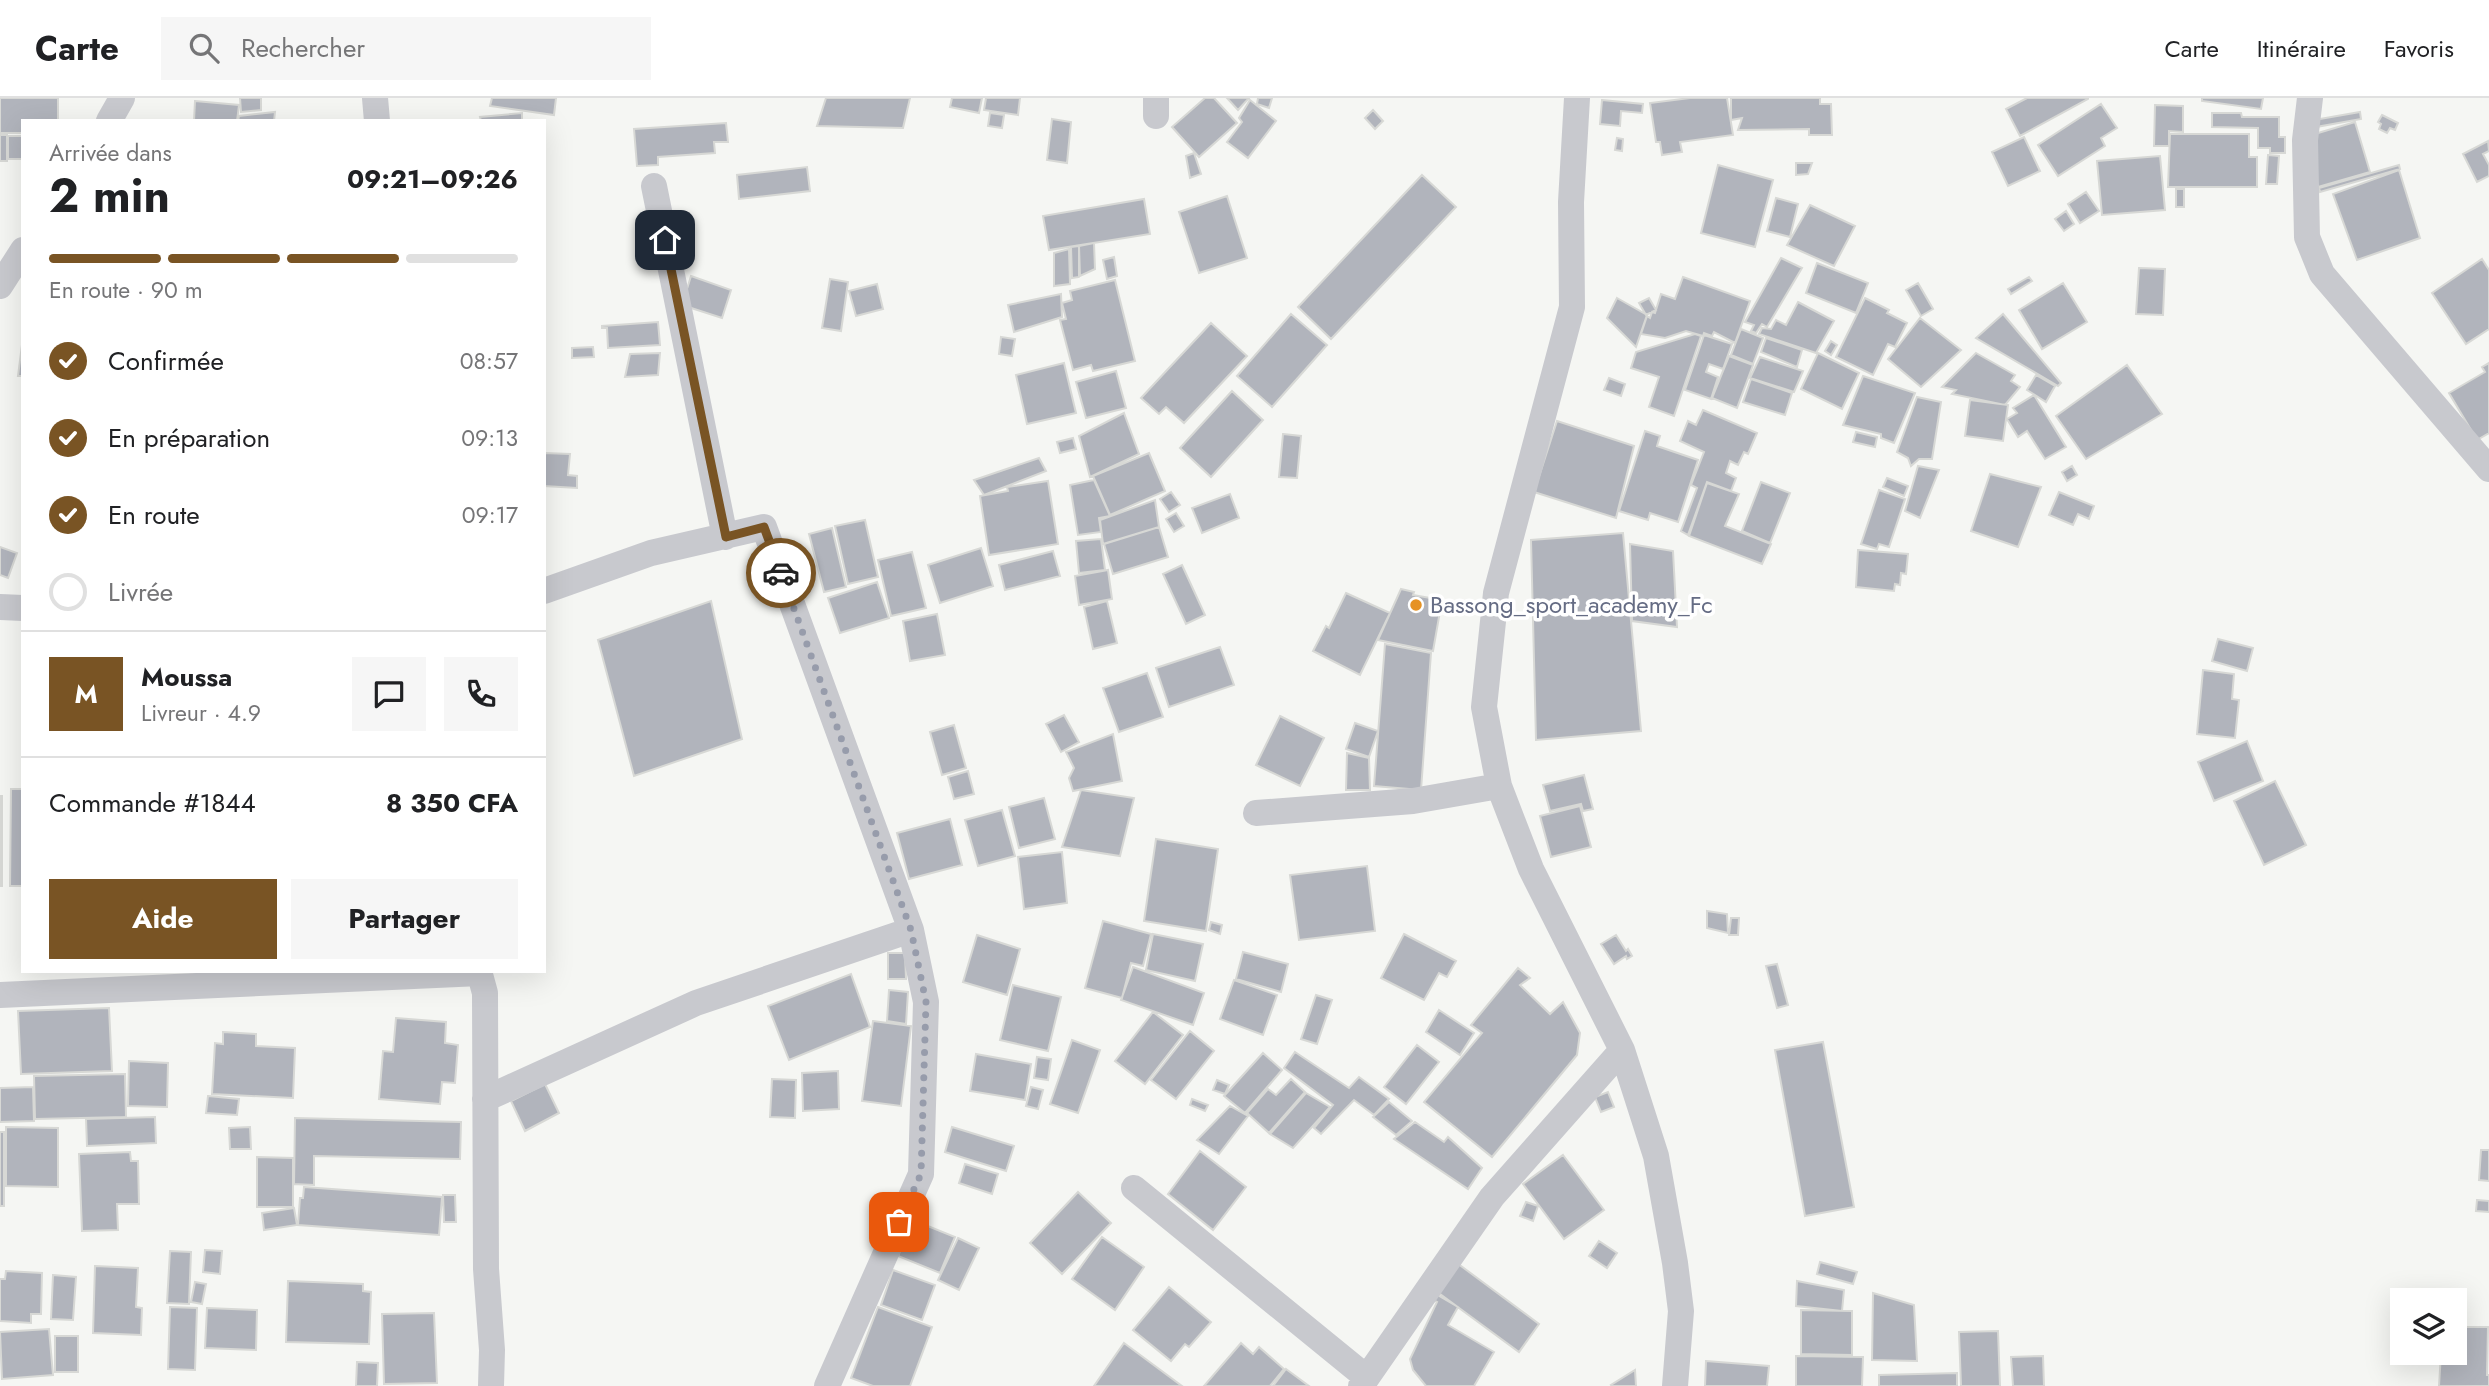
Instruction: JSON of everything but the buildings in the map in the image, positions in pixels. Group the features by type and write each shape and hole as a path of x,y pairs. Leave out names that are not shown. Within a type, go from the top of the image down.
{"street":[{"path":"110,119 122,98"},
{"path":"375,98 377,119"},
{"path":"1577,98 1571,202 1572,307 1496,593 1483,707 1499,786 1531,869 1622,1050 1656,1156 1681,1311 1675,1386"},
{"path":"2310,98 2305,140 2307,237 2322,274 2489,469"},
{"path":"654,186 726,537"},
{"path":"0,286 21,253"},
{"path":"546,591 651,554 764,527 911,930 926,1002 921,1174 827,1386"},
{"path":"0,607 21,608"},
{"path":"1256,813 1413,801 1499,786"},
{"path":"485,1099 696,1003 911,930"},
{"path":"0,995 459,973"},
{"path":"480,973 485,993 486,1269 492,1350 491,1386"},
{"path":"1134,1188 1364,1382 1492,1197 1622,1050"}],"way so far":[{"path":"781,573 911,930 926,1002 921,1174 899,1222"}],"place":[{"name":"Bassong_sport_academy_Fc","path":"1416,605"}],"route":[{"path":"665,240 726,537 764,527 781,573"}]}
